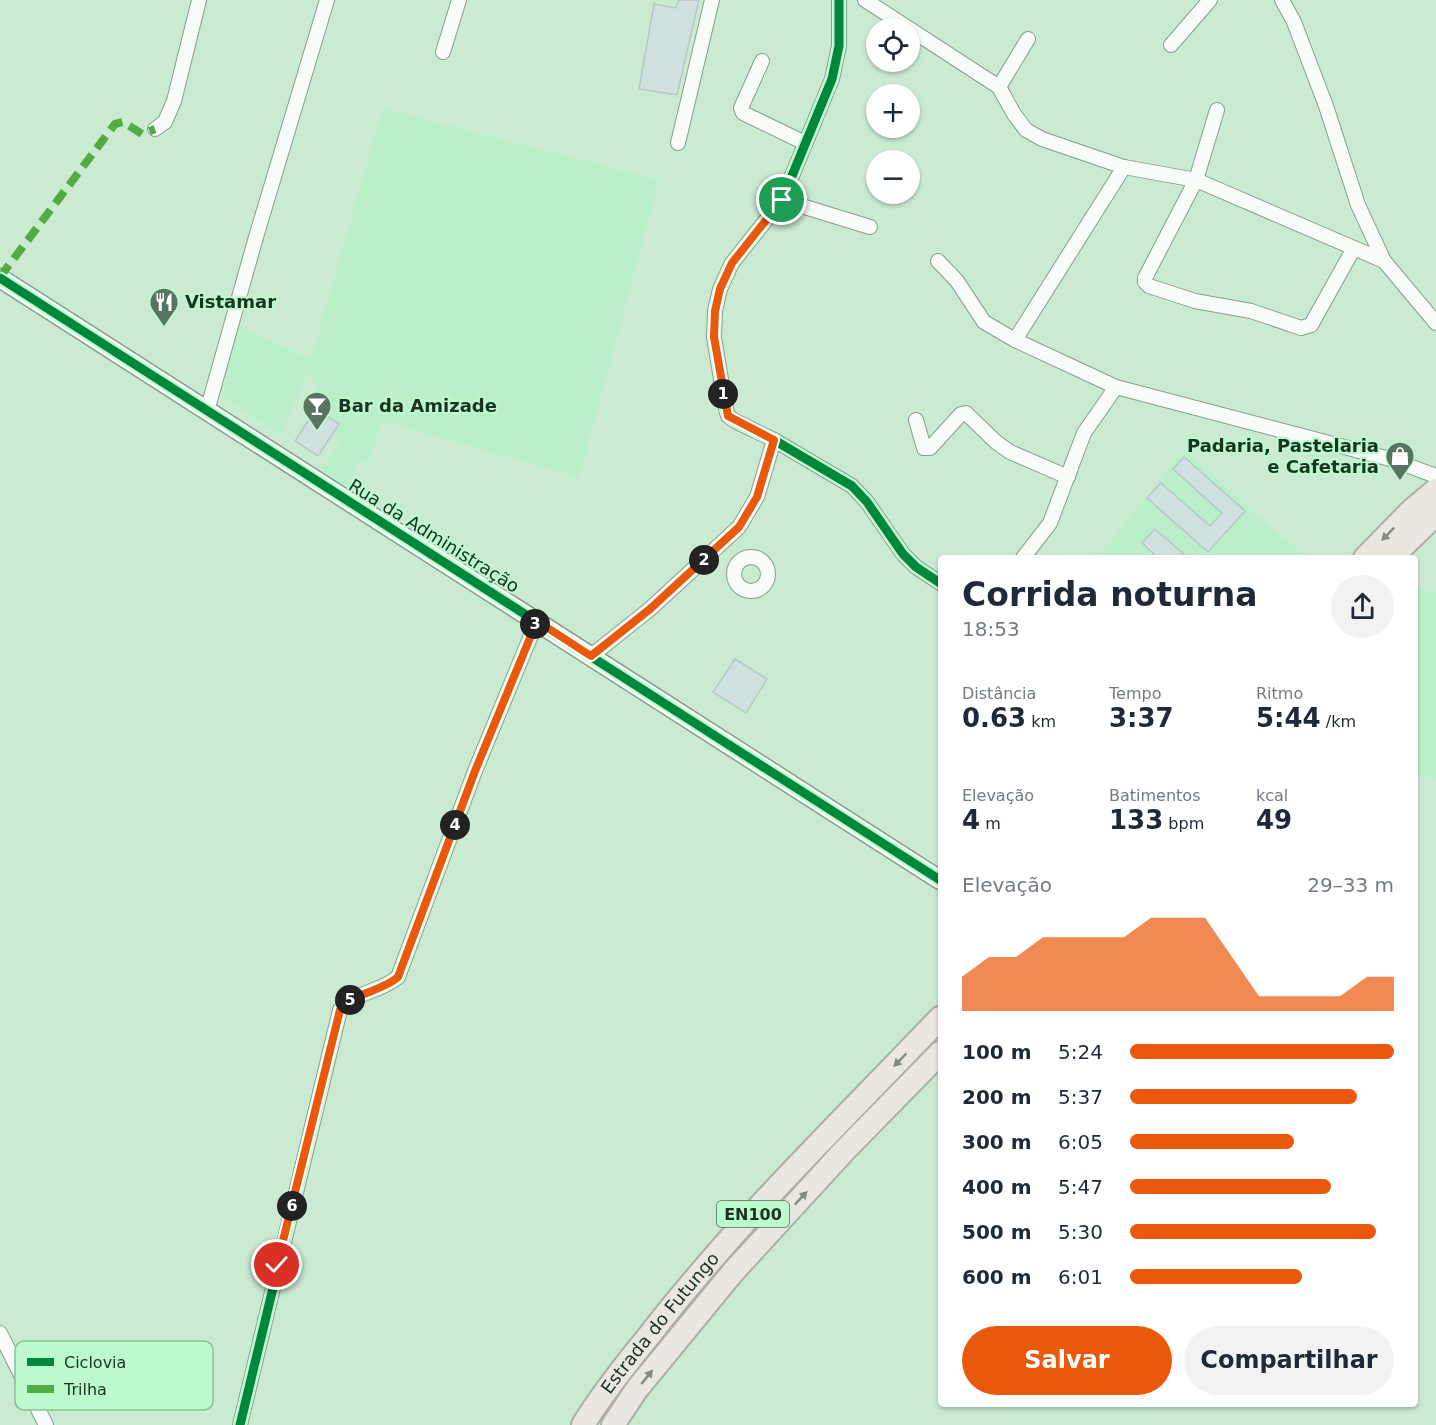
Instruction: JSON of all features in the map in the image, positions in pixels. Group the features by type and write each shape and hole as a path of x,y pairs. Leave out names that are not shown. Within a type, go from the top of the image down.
{"highway":[{"path":"1368,555 1411,511 1436,490"},
{"path":"1395,555 1436,514"},
{"name":"Estrada do Futungo","path":"583,1425 617,1376 690,1283 750,1216 938,1020"},
{"name":"Estrada do Futungo","path":"613,1425 637,1389 733,1272 844,1151 938,1055"}],"street":[{"path":"155,129 165,122 174,101 199,0"},
{"path":"207,411 327,0"},
{"path":"442,52 459,0"},
{"path":"678,143 712,0"},
{"path":"839,0 839,46 832,79 782,200 732,263 720,289 715,311 714,337 728,416 852,486 867,502 903,554 916,567 938,582"},
{"path":"865,0 999,87 1026,130 1042,138 1124,167 1196,180 1384,261"},
{"path":"1171,45 1210,0"},
{"path":"1282,0 1294,22 1326,106 1358,205 1384,261 1436,323"},
{"path":"999,87 1028,39"},
{"path":"762,62 741,108 743,113 805,143"},
{"path":"1217,110 1196,180 1145,282 1149,286 1195,301 1251,311 1307,328 1311,326 1354,248"},
{"path":"1015,340 1124,167"},
{"path":"782,200 870,227"},
{"path":"938,261 957,281 984,322 1015,340 1116,387 1390,459 1436,476"},
{"name":"Rua da Administração","path":"0,278 911,861"},
{"path":"1025,555 1050,523 1084,433 1116,387"},
{"path":"916,420 924,448 927,449 961,414 966,413 996,442 1010,452 1068,477"},
{"path":"591,656 650,609 739,527 757,497 774,440"},
{"path":"722,545 739,562"},
{"path":"240,1425 340,1010 346,1002 390,984 398,977 475,771 537,621"},
{"path":"911,861 938,879"},
{"path":"911,861 938,887"},
{"path":"0,1333 15,1363"},
{"path":"38,1410 46,1425"}],"shaded area":[{"path":"383,108 659,180 579,478 382,421 368,464 359,460 342,494 315,478 339,444 309,369 281,436 218,394 239,326 311,359"},
{"path":"1184,450 1303,555 1099,555"},
{"path":"1418,588 1436,593 1436,778 1418,775"}],"building":[{"path":"679,0 699,0 677,95 639,89 654,4 676,8"},
{"name":"Bar da Amizade","path":"316,409 339,424 318,456 295,441"},
{"path":"1184,457 1245,511 1208,552 1147,498 1161,483 1210,526 1222,513 1173,469"},
{"path":"1155,529 1185,555 1155,555 1142,543"},
{"path":"735,659 767,679 746,713 713,692"}],"marked path":[{"path":"0,277 115,124 123,122 142,134 155,129"}],"cycle path":[{"path":"839,0 839,46 832,79 782,200 732,263 720,289 715,311 714,337 726,409 728,416 735,421 774,440 852,486 867,502 903,554 916,567 938,582"},
{"path":"0,278 938,879"},
{"path":"240,1425 340,1010 353,999 384,986 398,977 475,771 537,621"}],"place":[{"name":"Vistamar","path":"164,328"},
{"name":"Bar da Amizade","path":"317,432"},
{"name":"Padaria, Pastelaria e Cafetaria","path":"1400,482"}],"route":[{"path":"277,1265 340,1010 346,1002 390,984 398,977 475,771 537,621 591,656 650,609 722,545 739,527 757,497 774,440 728,416 714,337 715,311 720,289 732,263 782,200"}]}
